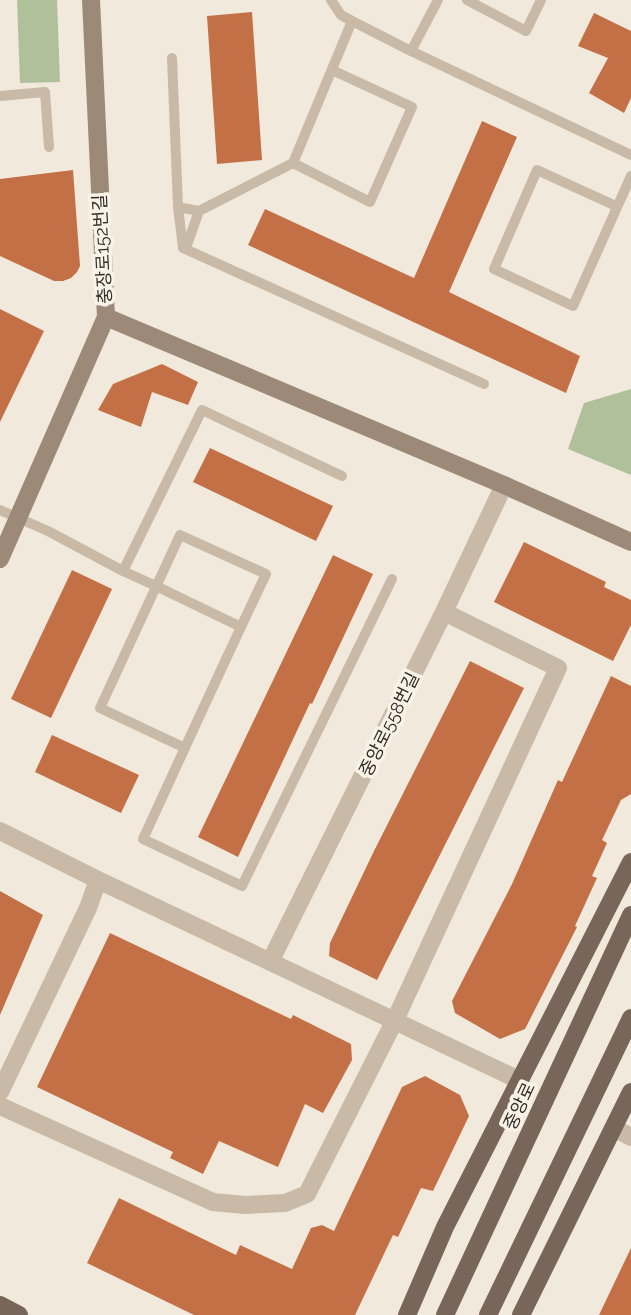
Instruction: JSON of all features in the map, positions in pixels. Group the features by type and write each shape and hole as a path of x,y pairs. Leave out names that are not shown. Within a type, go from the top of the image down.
{"main road":[{"path":"407,1315 445,1227 631,862"},
{"name":"중앙로","path":"445,1315 631,915"},
{"path":"488,1315 631,1018"},
{"path":"521,1315 631,1092"},
{"path":"0,1305 19,1315"}],"street":[{"name":"충장로152번길","path":"0,559 106,317 91,0"},
{"path":"106,317 504,485 631,542"},
{"name":"중앙로558번길","path":"270,962 504,485"},
{"path":"0,1106 214,1202 245,1205 285,1203 307,1194 395,1020 558,668 444,612"},
{"path":"0,831 519,1080"},
{"path":"0,1093 88,908 98,880"},
{"path":"614,1128 631,1137"}],"lane":[{"path":"331,0 341,15 352,22 631,155"},
{"path":"411,51 438,0"},
{"path":"467,0 526,31 541,0"},
{"path":"178,207 199,211 293,163 352,22"},
{"path":"172,58 178,207 183,248"},
{"path":"293,163 370,202 412,107 332,70"},
{"path":"0,96 45,92 49,147"},
{"path":"617,206 537,170 494,269 573,306 631,176"},
{"path":"183,248 187,245 199,211"},
{"path":"183,248 484,384"},
{"path":"122,571 202,410 342,476"},
{"path":"0,510 241,627"},
{"path":"185,748 100,708 180,535 266,574 143,839 242,886 392,579"}],"green space":[{"path":"17,0 57,0 60,82 20,83"},
{"path":"631,389 631,475 568,449 584,403"}],"building":[{"path":"252,12 262,160 217,164 207,16"},
{"path":"594,13 631,31 631,98 624,113 589,93 608,58 578,46"},
{"path":"482,121 517,137 449,292 580,356 566,393 248,245 265,209 414,278"},
{"path":"73,170 80,266 77,272 71,278 54,281 0,256 0,179"},
{"path":"0,309 44,331 0,422"},
{"path":"162,364 198,382 188,405 152,392 141,427 98,410 113,384"},
{"path":"210,448 333,506 316,541 193,482"},
{"path":"524,542 606,582 604,587 631,600 631,625 613,661 494,602"},
{"path":"333,555 373,574 238,857 198,837"},
{"path":"72,570 112,589 51,718 11,699"},
{"path":"470,661 524,688 377,980 329,956 330,943"},
{"path":"611,676 631,686 631,794 621,800 602,840 607,843 592,876 597,878 575,926 577,927 525,1029 500,1039 455,1013 452,1001 512,884 558,780 562,782"},
{"path":"52,735 139,775 121,813 35,772"},
{"path":"0,891 43,915 0,1015"},
{"path":"110,933 291,1019 293,1015 351,1044 352,1060 323,1113 305,1104 278,1167 219,1141 203,1174 170,1158 173,1152 37,1087"},
{"path":"425,1076 460,1095 469,1116 433,1191 421,1188 398,1237 393,1235 355,1315 194,1315 87,1263 119,1198 236,1255 240,1245 292,1269 311,1228 322,1225 334,1231 402,1087"},
{"path":"631,1248 631,1315 599,1315"}]}
